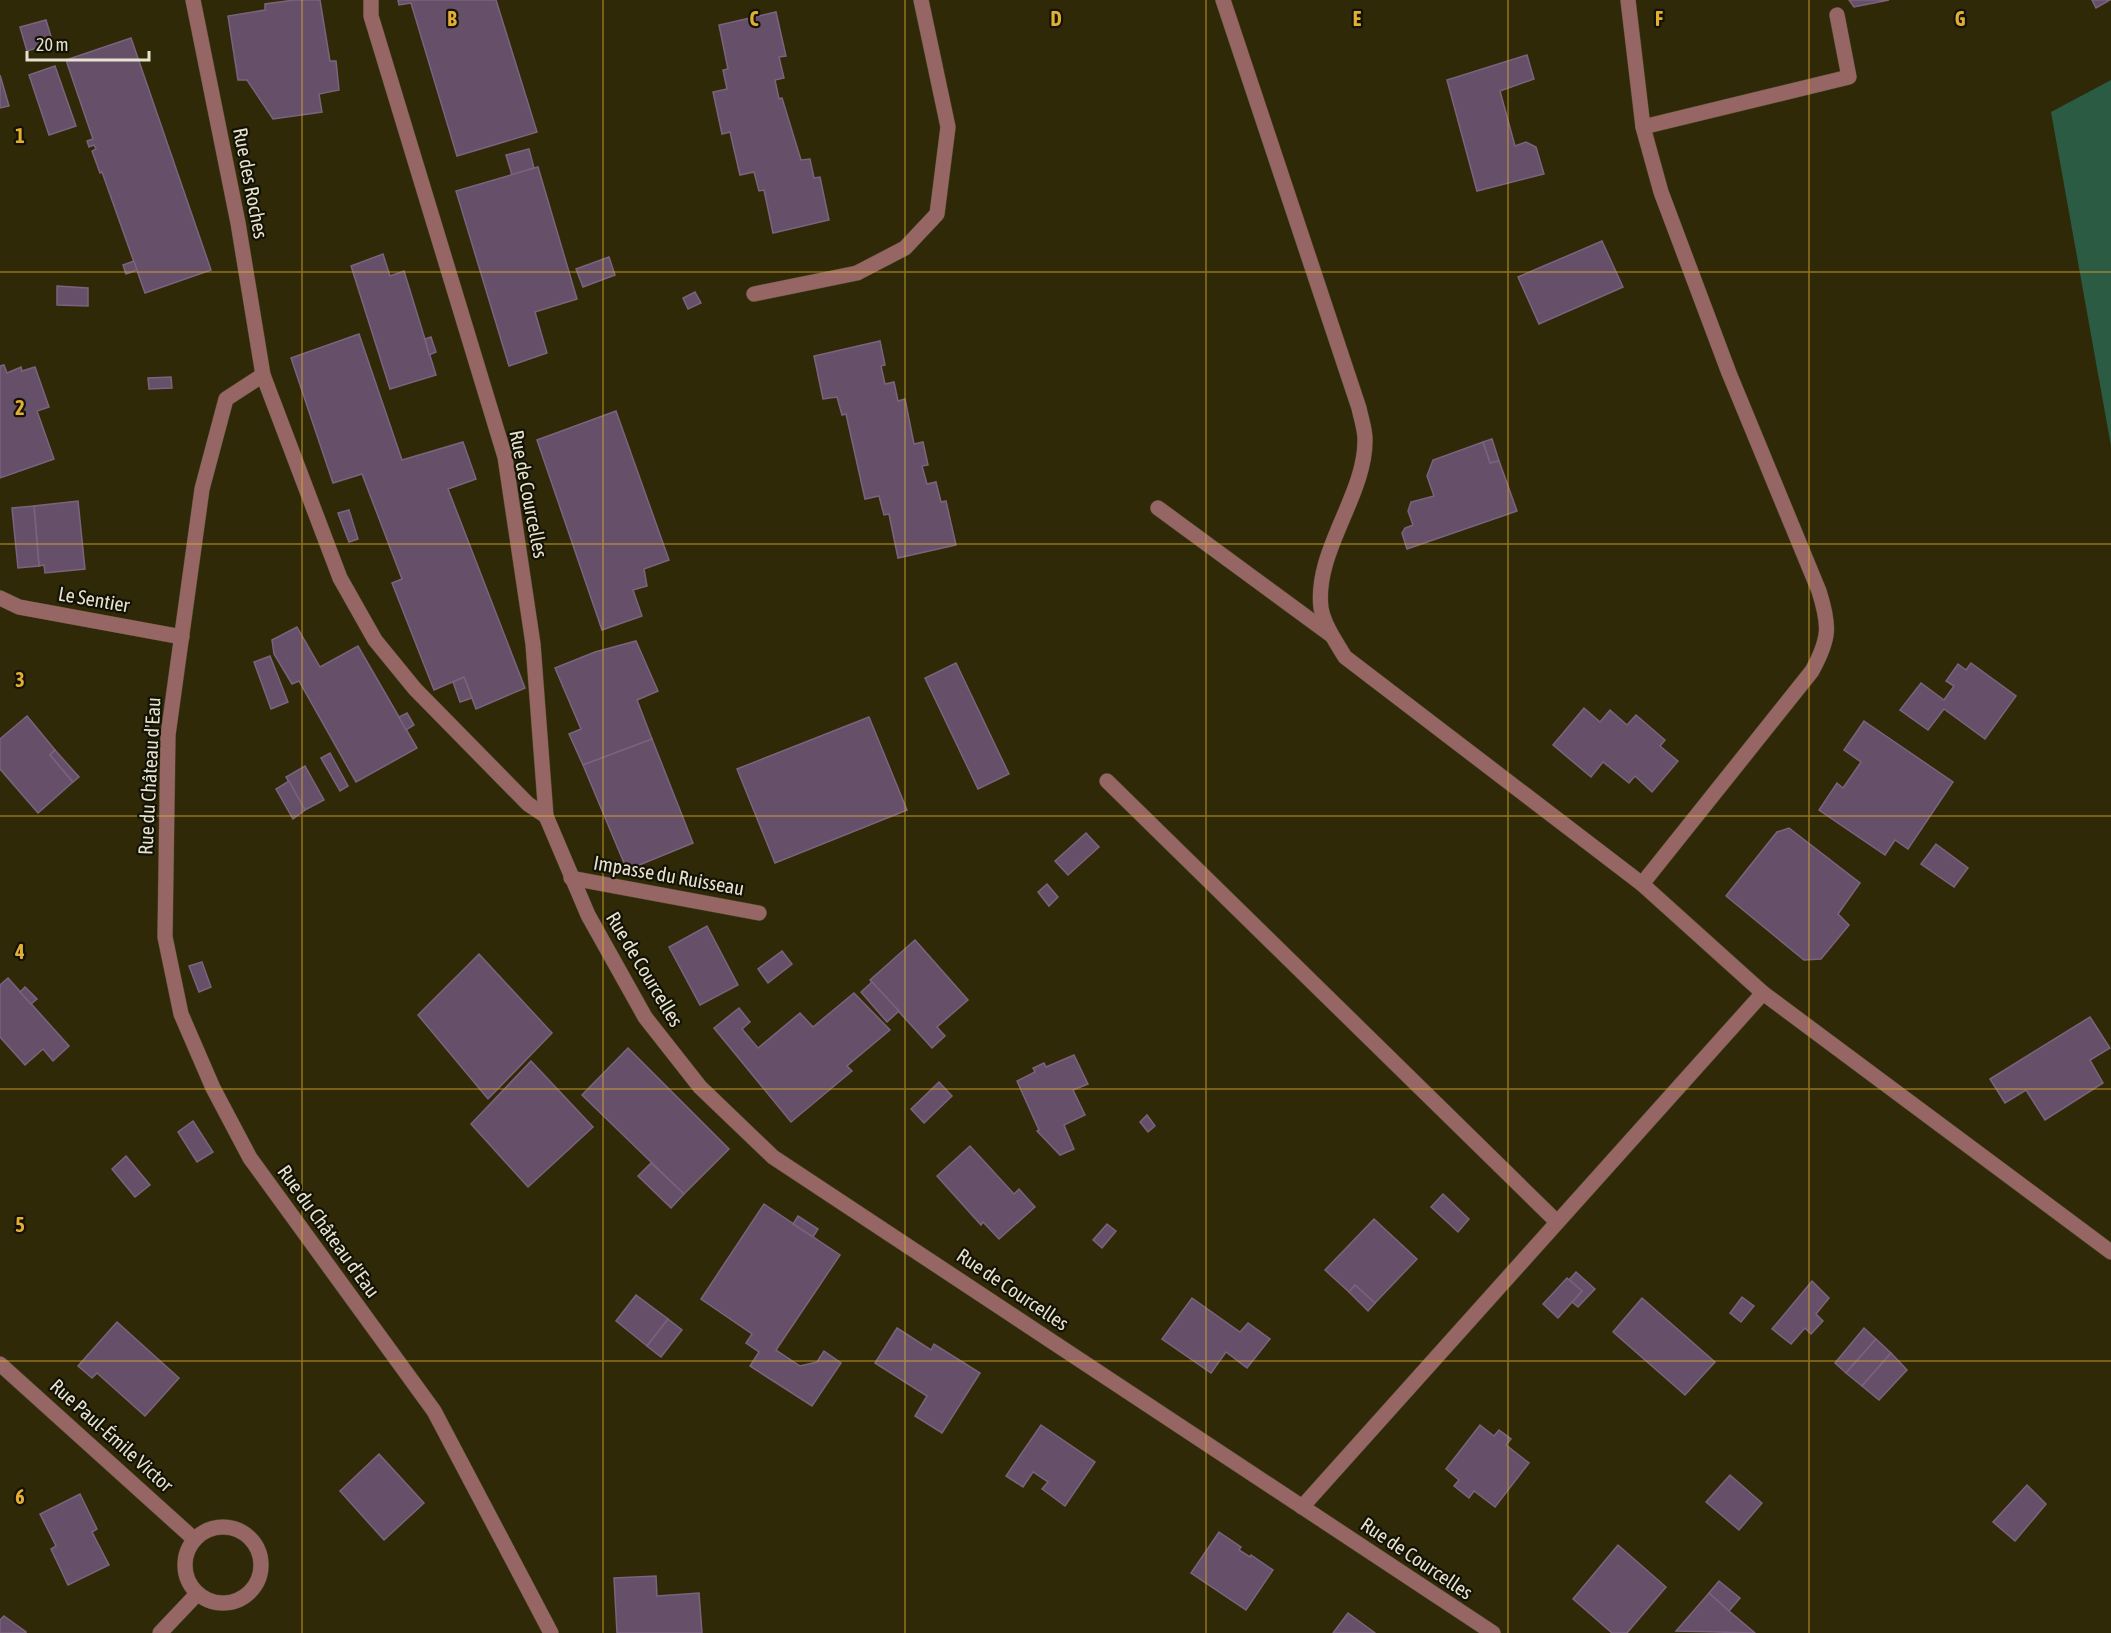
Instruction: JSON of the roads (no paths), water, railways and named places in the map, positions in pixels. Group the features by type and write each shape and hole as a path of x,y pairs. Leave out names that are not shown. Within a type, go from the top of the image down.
{"street":[{"name":"Rue des Roches","path":"192,0 238,223 263,375"},
{"name":"Rue de Courcelles","path":"370,0 371,16 404,130 505,457 533,644 546,816 588,915 645,1017 700,1087 773,1157 1493,1633"},
{"path":"754,294 857,273 905,249 937,214 948,127 921,0"},
{"path":"1223,0 1359,408 1365,439 1362,464 1324,571 1320,591 1321,610 1331,635 1345,657 1361,672 1642,884 1763,993 2111,1252"},
{"path":"1628,0 1643,127 1661,192 1714,333 1820,591 1829,621 1826,645 1812,671 1642,884"},
{"path":"1643,127 1850,77 1837,15"},
{"name":"Rue du Château d'Eau","path":"263,375 226,399 202,489 168,735 165,937 181,1014 213,1088 250,1158 434,1411 551,1633"},
{"path":"263,375 340,578 375,640 423,697 528,804 546,816"},
{"path":"1158,508 1331,635"},
{"name":"Le Sentier","path":"0,598 19,607 182,637"},
{"path":"1107,781 1557,1222"},
{"name":"Impasse du Ruisseau","path":"571,878 759,913"},
{"path":"1302,1507 1763,993"},
{"name":"Rue Paul-Émile Victor","path":"0,1364 194,1539"},
{"path":"220,1526 235,1528 249,1536 258,1548 262,1563 260,1578 252,1591 240,1600 225,1604 210,1602 197,1594 188,1582 184,1567 186,1552 194,1539 206,1530 220,1526"},
{"path":"160,1633 197,1594"}]}
